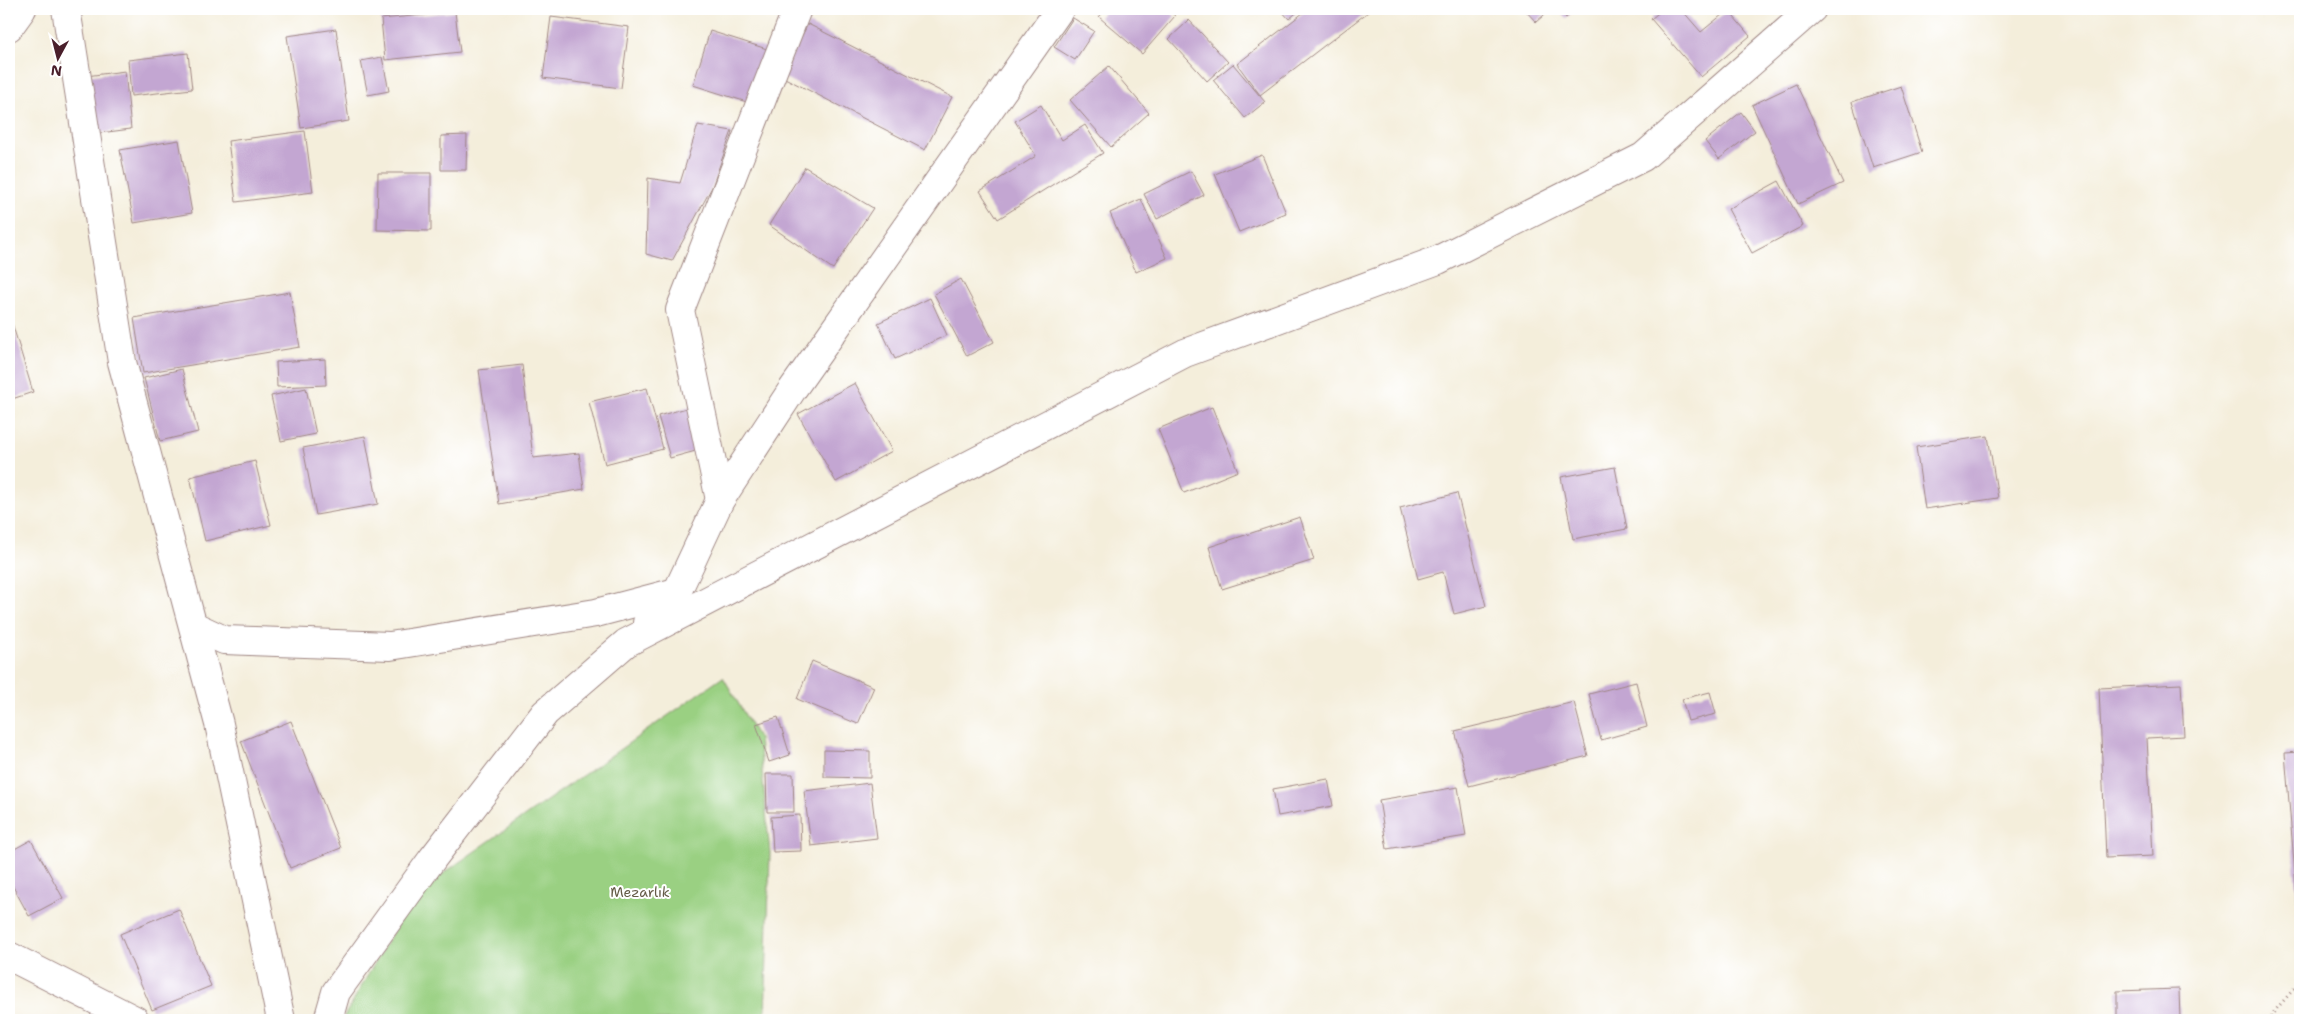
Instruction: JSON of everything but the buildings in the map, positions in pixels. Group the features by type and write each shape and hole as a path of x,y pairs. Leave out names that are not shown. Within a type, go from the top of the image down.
{"street":[{"path":"9,27 22,9"},
{"path":"66,9 122,362 219,724 281,1020"},
{"path":"720,500 680,310 798,9"},
{"path":"328,1020 336,992 433,858 545,713 626,643 677,592 720,500 792,390 1060,9"},
{"path":"626,643 1185,353 1438,260 1643,157 1812,9"},
{"path":"194,626 224,640 390,646 596,613 677,592"},
{"path":"9,956 135,1020"}],"path":[{"path":"2267,1020 2292,991 2300,985"}],"green space":[{"name":"Mezarlık","path":"723,677 759,739 770,853 765,1020 342,1020 403,914 441,875"}]}
